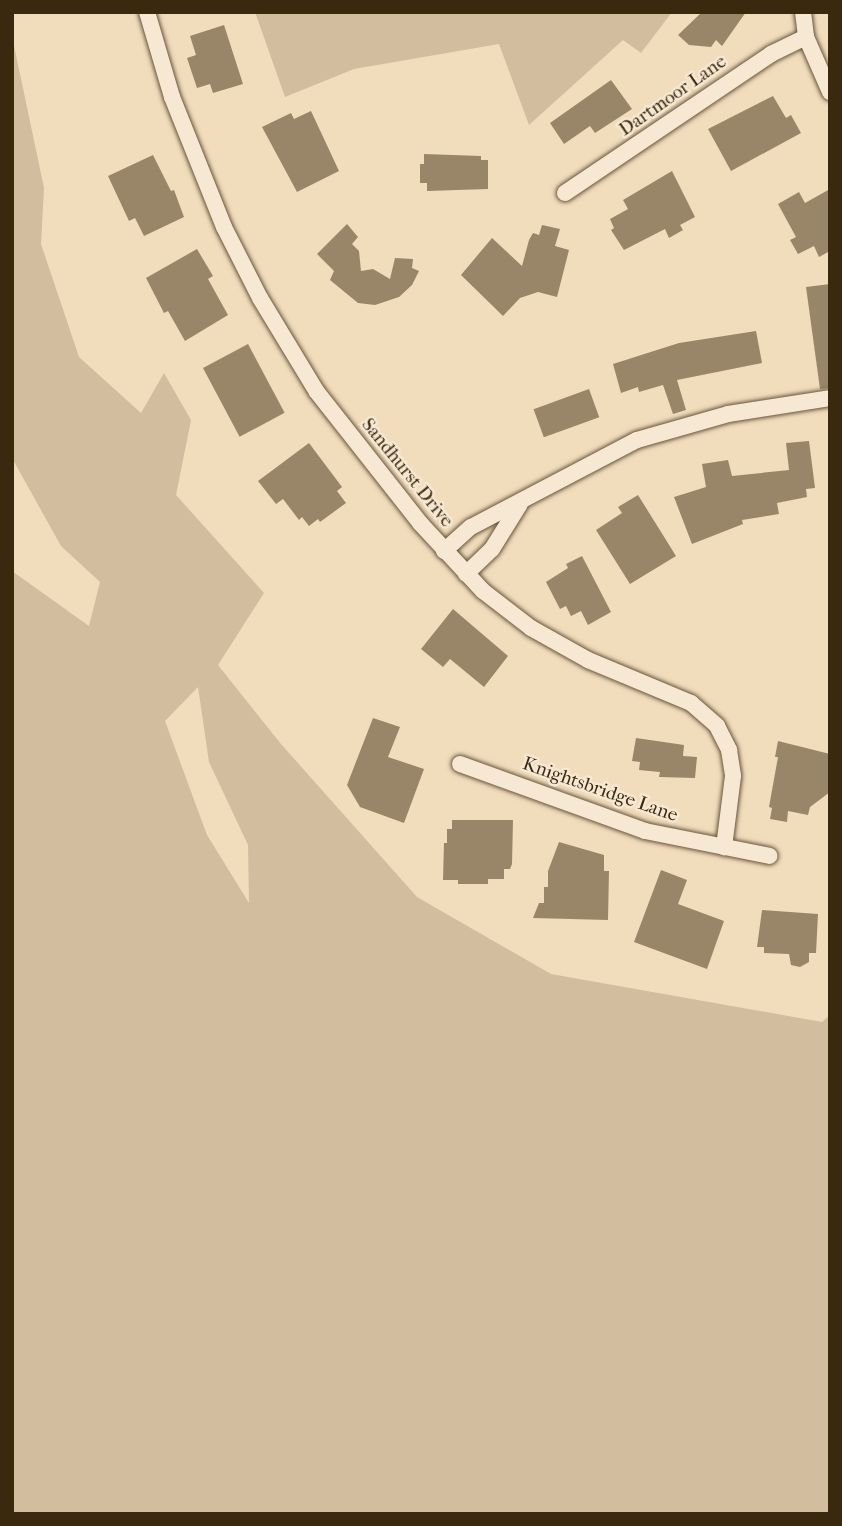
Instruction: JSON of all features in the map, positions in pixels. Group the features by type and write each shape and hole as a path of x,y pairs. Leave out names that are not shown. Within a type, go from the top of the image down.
{"street":[{"name":"Sandhurst Drive","path":"147,12 172,97 197,166 260,298 317,392 444,551 503,607 542,634 588,660 675,695 706,714 724,738 732,763 733,790 724,847"},
{"path":"803,12 806,37 830,92"},
{"name":"Dartmoor Lane","path":"565,193 771,54 806,37"},
{"path":"444,551 471,527 520,504 611,452 664,431 728,414 830,398"},
{"path":"466,574 492,549 520,504"},
{"name":"Knightsbridge Lane","path":"460,764 645,831 770,856"}],"shaded area":[{"path":"255,12 672,12 641,53 623,40 529,125 499,44 354,69 285,97"},
{"path":"12,36 44,188 41,244 79,357 141,413 164,373 191,420 176,495 264,593 218,665 281,744 417,897 551,974 822,1022 830,1015 830,1514 12,1514 12,571 89,626 100,582 61,546 12,458","holes":["198,687 209,762 248,845 249,903 207,835 165,721"]}],"building":[{"path":"702,12 746,12 722,46 716,40 711,47 689,45 678,35"},
{"path":"224,25 243,84 213,93 210,84 197,88 187,58 196,55 190,36"},
{"path":"611,80 632,109 595,133 590,126 564,144 550,123"},
{"path":"773,96 786,118 791,115 801,133 731,171 708,129"},
{"path":"311,111 339,171 297,192 262,127 291,113 294,119"},
{"path":"424,154 481,156 481,160 488,160 488,189 427,191 427,183 420,183 420,164 424,164"},
{"path":"153,155 171,191 174,190 184,217 144,236 135,218 129,221 108,176"},
{"path":"672,171 695,217 680,225 683,230 669,238 665,229 624,250 611,230 614,228 610,219 628,209 623,200"},
{"path":"830,189 830,251 819,257 814,246 798,254 790,240 796,237 778,204 799,192 805,203"},
{"path":"347,224 358,237 352,244 359,251 361,271 373,269 390,279 395,258 413,259 412,268 419,271 412,285 399,297 375,305 358,303 330,280 334,271 317,254"},
{"path":"542,225 560,229 555,246 569,250 557,297 538,292 520,298 503,316 461,275 492,238 522,266 529,240 533,233 539,235"},
{"path":"197,249 213,276 208,279 228,315 185,341 168,311 164,313 146,278"},
{"path":"830,284 830,388 820,389 806,287"},
{"path":"756,331 762,363 677,380 686,410 673,414 663,385 639,392 638,387 621,393 613,364 679,343"},
{"path":"248,344 285,413 240,437 203,368"},
{"path":"589,389 599,417 544,437 534,409"},
{"path":"809,441 815,488 806,489 807,497 777,503 779,514 742,520 743,524 692,544 674,497 706,487 702,464 728,460 732,476 789,470 786,443"},
{"path":"309,443 342,487 337,491 346,503 320,522 318,519 309,526 302,517 299,520 283,499 276,504 258,481"},
{"path":"638,495 676,556 630,584 596,530 622,513 618,507"},
{"path":"582,556 611,612 588,625 581,611 571,616 566,606 560,609 546,582 568,568 566,564"},
{"path":"453,609 508,656 484,687 450,659 443,667 421,649"},
{"path":"373,718 400,727 388,757 424,769 404,823 360,807 347,785"},
{"path":"636,738 684,745 683,756 697,757 695,778 659,777 660,772 639,770 640,762 632,761"},
{"path":"778,741 830,754 830,792 810,807 808,815 788,811 787,822 770,819 772,808 769,807 778,757 775,757"},
{"path":"452,820 513,820 512,864 510,869 504,869 504,879 488,879 488,884 458,884 458,880 443,880 444,843 447,843 447,829 452,829"},
{"path":"559,842 604,855 604,871 609,871 608,920 533,918 539,903 544,903 544,887 548,887 548,871"},
{"path":"661,870 687,880 678,904 724,921 707,969 634,942"},
{"path":"762,910 818,914 816,953 809,953 809,962 800,967 791,965 789,954 764,953 764,947 757,947"}]}
